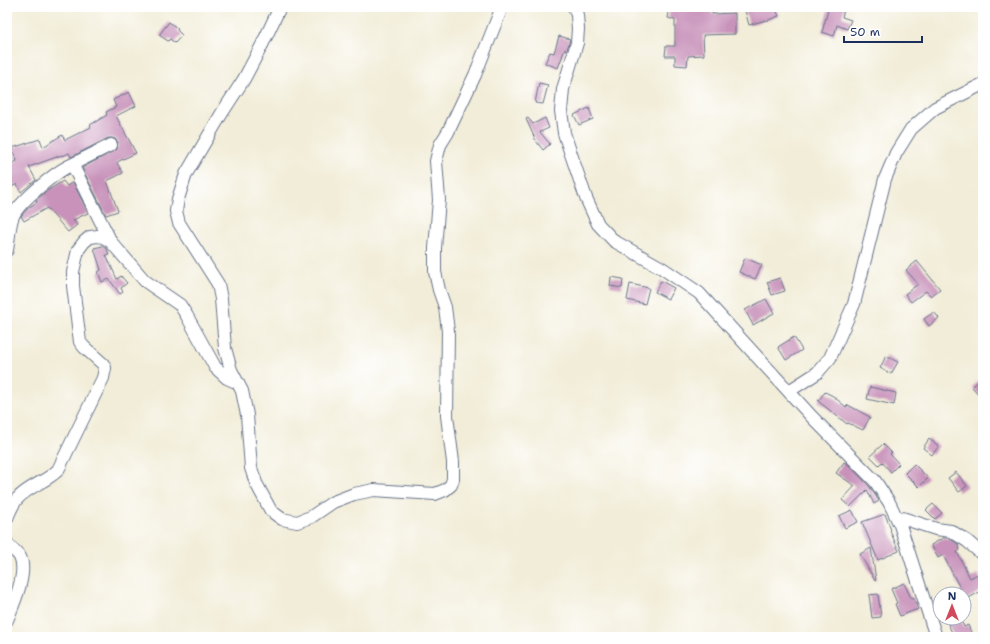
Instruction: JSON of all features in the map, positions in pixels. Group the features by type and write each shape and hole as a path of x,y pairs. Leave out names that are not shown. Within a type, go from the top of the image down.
{"street":[{"path":"280,7 244,79 186,174 178,199 176,211 179,224 218,284 221,299 225,348 231,370 242,391 247,415 251,468 264,499 271,511 282,519 297,522 311,517 333,502 354,494 374,490 435,494 445,490 451,485 453,479 453,462 446,416 448,331 445,308 435,272 435,248 439,200 436,161 440,145 448,132 475,74 502,7"},
{"path":"574,7 577,15 577,42 563,89 561,111 564,133 586,198 598,224 614,241 662,268 699,293 812,417 874,481 896,516 936,637"},
{"path":"789,391 817,373 830,358 854,304 885,179 896,152 911,129 935,108 983,84"},
{"path":"7,250 11,221 16,210 22,203 52,178 71,165 111,146"},
{"path":"71,165 73,166 111,242 123,254 141,278 180,305 215,367 227,378 238,383"},
{"path":"7,518 18,498 52,476 58,470 103,378 105,368 104,364 84,347 79,338 73,286 73,272 78,250 90,237 98,236 111,242"},
{"path":"896,516 950,532 963,538 983,555"},
{"path":"7,543 17,554 22,563 21,584 7,620"}],"building":[{"path":"670,7 714,7 712,14 735,13 735,34 703,35 704,55 688,56 687,66 675,65 675,56 665,56 666,46 675,46 675,20 668,18"},
{"path":"744,7 775,7 779,16 749,25"},
{"path":"829,7 845,7 842,17 851,20 847,29 837,25 834,36 822,32"},
{"path":"169,22 178,29 177,30 182,35 175,43 170,39 168,41 159,35"},
{"path":"559,36 570,39 567,50 565,49 558,68 545,63 550,52 554,53"},
{"path":"539,83 548,85 543,104 535,103"},
{"path":"129,92 136,106 116,116 136,153 119,161 117,163 123,173 107,181 118,211 106,215 82,168 117,149 118,142 112,138 108,138 71,157 69,153 29,167 36,180 21,192 17,184 7,190 7,175 9,174 7,166 17,161 12,148 40,139 43,147 62,135 65,140 91,127 90,125 107,115 106,112 116,107 113,100"},
{"path":"589,108 593,119 579,125 574,115"},
{"path":"528,118 533,124 545,118 549,128 540,132 550,144 543,150 536,141 526,119"},
{"path":"63,181 67,186 73,182 88,213 73,220 77,225 68,232 47,208 24,221 21,216 28,208 37,202 36,200 47,191"},
{"path":"103,246 107,249 109,255 106,255 117,279 121,276 127,283 121,288 123,292 120,294 109,279 102,282 98,272 101,270 94,248"},
{"path":"745,258 762,265 755,279 739,272"},
{"path":"917,261 940,289 931,296 926,291 911,302 905,294 918,284 906,270"},
{"path":"611,277 623,279 622,288 610,286"},
{"path":"780,278 785,291 772,295 767,282"},
{"path":"661,281 674,288 668,299 655,292"},
{"path":"630,284 649,288 645,304 627,300"},
{"path":"766,299 774,313 753,325 745,310"},
{"path":"934,312 939,318 929,326 924,319"},
{"path":"794,337 802,350 786,360 778,347"},
{"path":"886,356 898,362 891,374 880,368"},
{"path":"983,377 983,399 972,387"},
{"path":"870,387 896,393 894,405 867,399"},
{"path":"825,392 833,396 846,407 848,405 870,417 863,430 848,423 847,424 818,401"},
{"path":"929,439 939,446 932,455 923,448"},
{"path":"883,444 892,453 890,454 899,464 891,472 882,462 879,465 870,456"},
{"path":"844,462 849,465 869,486 879,501 874,504 867,490 850,507 842,500 855,486 836,473"},
{"path":"914,464 928,478 919,487 905,473"},
{"path":"956,472 967,486 959,492 948,478"},
{"path":"933,504 942,513 935,519 926,510"},
{"path":"852,510 858,522 845,528 839,516"},
{"path":"885,514 891,530 890,531 899,551 878,560 862,522"},
{"path":"943,538 948,538 957,543 960,550 957,552 970,578 978,574 983,584 983,590 972,596 972,586 959,586 943,555 938,558 931,545"},
{"path":"871,548 876,580 875,581 860,554"},
{"path":"904,583 911,598 913,597 918,609 900,616 895,604 897,603 891,589"},
{"path":"878,594 881,617 872,618 869,595"},
{"path":"949,626 968,626 973,637 954,637"}]}
